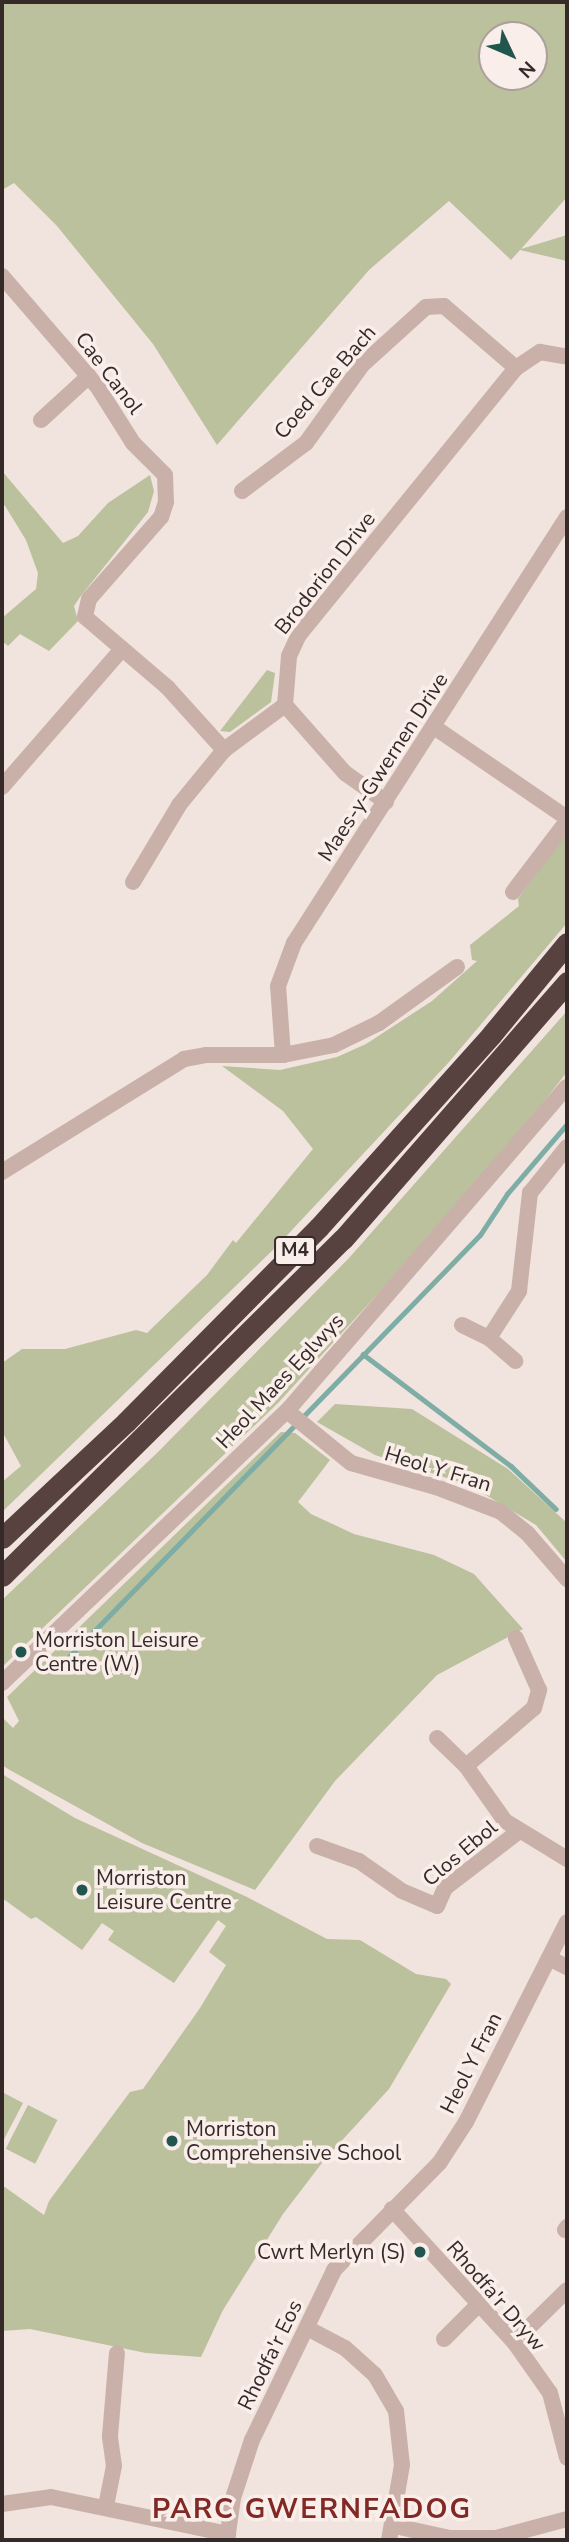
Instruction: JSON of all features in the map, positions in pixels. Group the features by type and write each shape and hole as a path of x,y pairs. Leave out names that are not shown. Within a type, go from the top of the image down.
{"highway":[{"name":"M4","path":"2,1538 126,1422 319,1227 492,1034 567,943"},
{"name":"M4","path":"2,1576 343,1239 567,982"}],"street":[{"name":"Cae Canol","path":"2,276 89,376 133,443 165,475 166,502 162,517 84,608 91,625 122,649"},
{"name":"Coed Cae Bach","path":"242,491 306,443 362,365 413,315 426,307 444,306 516,368"},
{"name":"Brodorion Drive","path":"285,705 289,656 299,635 516,368 540,352 567,357"},
{"path":"41,420 89,376"},
{"name":"Maes-y-Gwernen Drive","path":"283,1055 277,1004 283,967 567,517"},
{"path":"2,787 122,649 169,688 224,750"},
{"path":"133,882 180,805 224,750 285,705 345,773 386,802"},
{"path":"434,727 567,819 513,892"},
{"path":"2,1172 184,1059 206,1055 283,1055 311,1052 360,1034 457,967"},
{"name":"Heol Maes Eglwys","path":"2,1683 287,1410 567,1087"},
{"path":"489,1338 519,1291 530,1194 567,1147"},
{"path":"462,1325 489,1338 515,1361"},
{"name":"Heol Y Fran","path":"287,1410 351,1463 436,1487 501,1512 528,1534 567,1579"},
{"path":"466,1766 534,1708 539,1690 516,1638"},
{"path":"437,1738 466,1766 491,1804 518,1832 567,1859"},
{"name":"Clos Ebol","path":"317,1846 359,1861 401,1891 437,1906 446,1888 518,1832"},
{"name":"Heol Y Fran","path":"392,2209 440,2162 466,2122 567,1923"},
{"path":"549,1958 567,1967"},
{"name":"Rhodfa'r Dryw","path":"392,2209 477,2306 514,2342 550,2393 566,2449"},
{"name":"Rhodfa'r Eos","path":"227,2537 233,2498 252,2440 334,2270 392,2209"},
{"path":"514,2342 567,2290"},
{"path":"444,2339 477,2306"},
{"path":"307,2328 345,2348 375,2375 396,2411 402,2465 392,2533 449,2538 496,2538 567,2519"},
{"path":"106,2506 114,2466 110,2436 117,2353"},
{"path":"2,2504 51,2497 106,2506 227,2537"}],"green space":[{"path":"2,2 567,2 567,197 521,249 567,235 567,261 520,250 511,260 449,201 369,270 217,445 153,344 57,226 14,183 2,190"},
{"path":"2,471 63,543 78,536 108,503 150,475 154,491 148,512 74,606 78,621 49,651 20,634 8,646 2,641 2,618 36,589 38,573 26,540 2,501"},
{"path":"267,670 275,673 271,702 230,732 220,731"},
{"path":"567,830 567,923 449,1062 277,1246 2,1512 2,1482 21,1466 2,1431 2,1363 22,1349 65,1349 136,1330 147,1333 207,1275 233,1240 236,1243 313,1149 283,1111 222,1066 280,1070 337,1057 366,1044 432,1001 477,961 472,960 470,945 519,906 518,899"},
{"path":"567,1011 567,1072 488,1173 278,1403 2,1667 2,1600 157,1453 349,1258"},
{"path":"335,1404 412,1409 508,1469 566,1522 567,1562 536,1525 469,1485 375,1455 317,1422"},
{"path":"281,1432 295,1433 330,1460 298,1502 311,1514 354,1534 434,1555 474,1574 523,1629 437,1675 335,1781 255,1890 142,1843 2,1765 2,1717 13,1728 19,1721 7,1697"},
{"name":"Morriston Comprehensive School","path":"2,1774 75,1818 247,1897 327,1939 360,1940 416,1974 446,1979 451,1984 389,2089 325,2159 283,2214 223,2310 201,2357 146,2353 30,2329 2,2331 2,2185 44,2215 49,2201 130,2092 143,2089 200,2008 226,1965 209,1952 226,1926 218,1920 174,1983 108,1940 114,1931 102,1923 82,1950 36,1917 31,1919 2,1898"},
{"path":"2,2092 23,2103 2,2143"},
{"path":"28,2105 57,2120 35,2164 6,2149"}],"waterway":[{"path":"61,1665 480,1235 507,1194 567,1124"},
{"path":"363,1354 511,1466 556,1509"}],"place":[{"name":"Morriston Leisure Centre (W)","path":"21,1652"},
{"name":"Morriston Leisure Centre","path":"82,1890"},
{"name":"Morriston Comprehensive School","path":"172,2141"},
{"name":"Cwrt Merlyn (S)","path":"420,2252"}],"district":[{"name":"PARC GWERNFADOG","path":"312,2509"}]}
